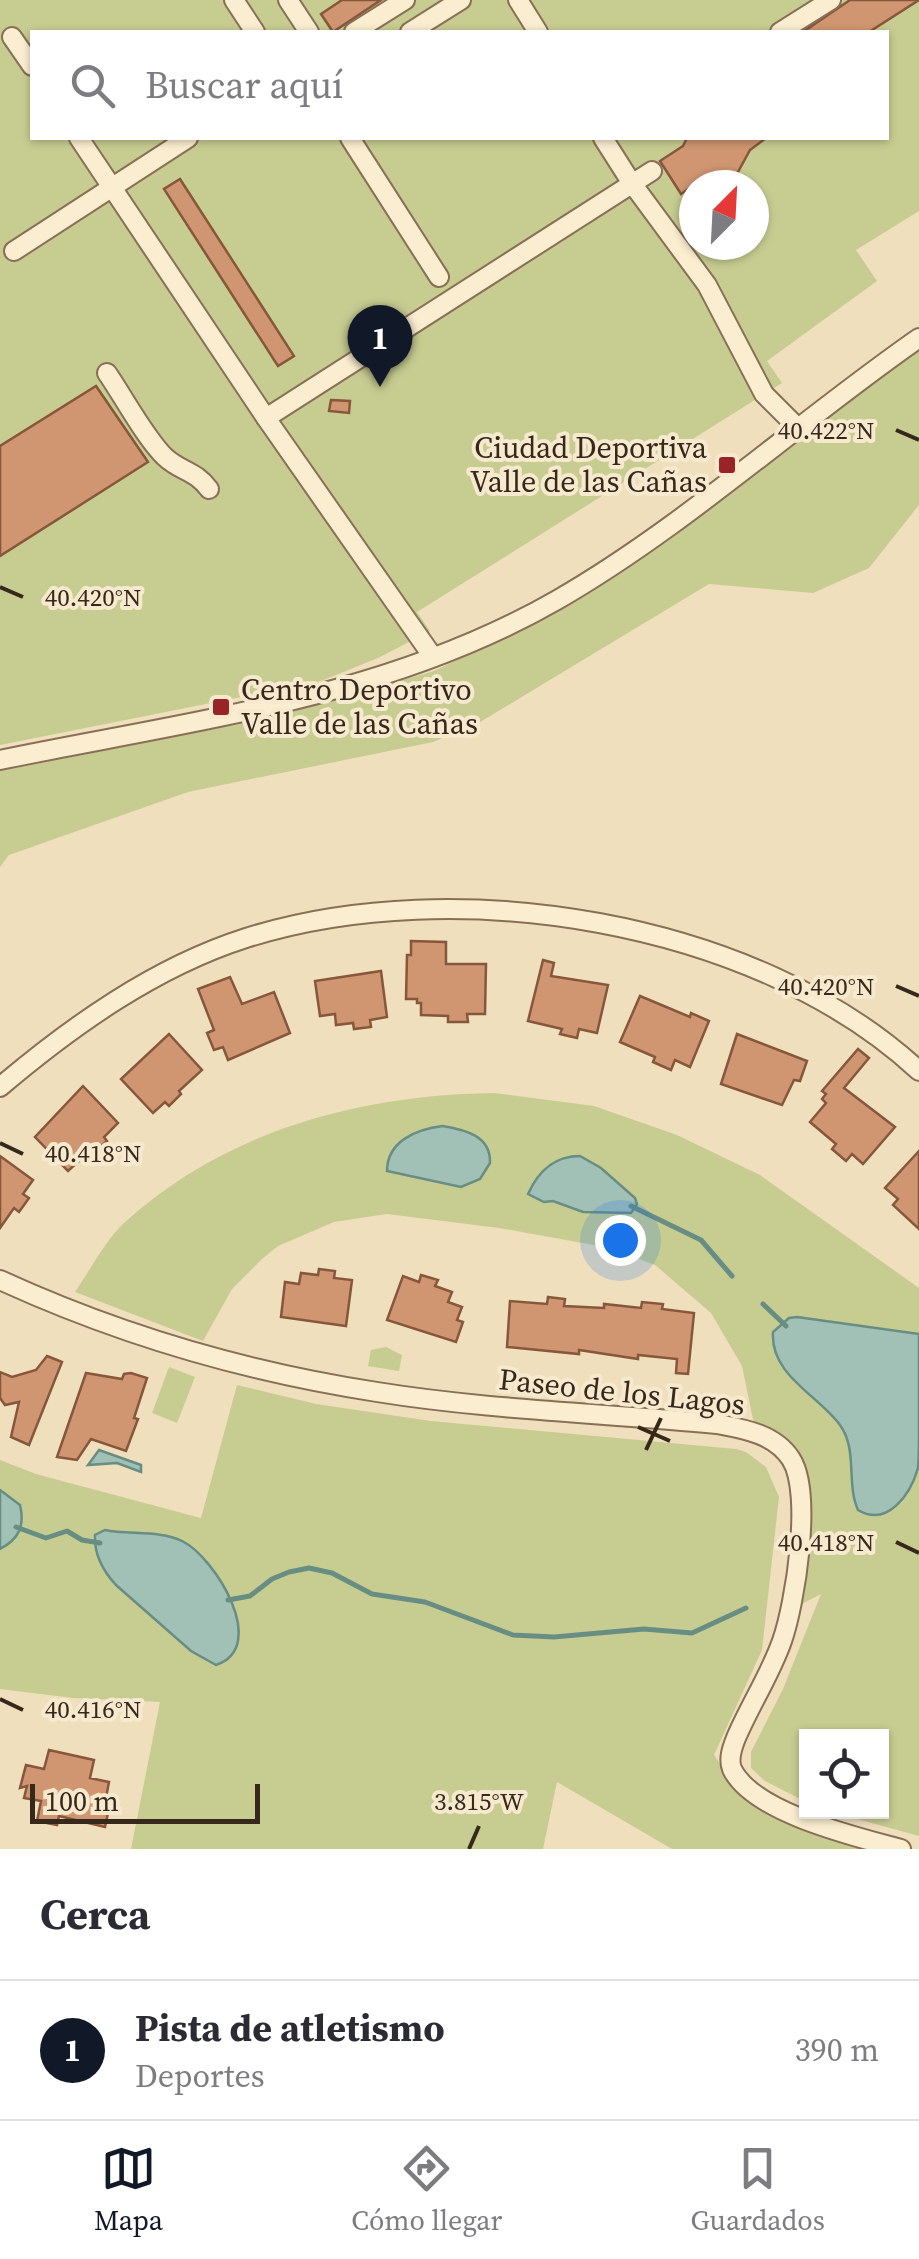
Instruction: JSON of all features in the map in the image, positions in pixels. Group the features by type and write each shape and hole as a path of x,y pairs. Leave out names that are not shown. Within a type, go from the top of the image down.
{"street":[{"path":"234,0 253,30"},
{"path":"288,0 308,30"},
{"path":"357,30 405,0"},
{"path":"413,30 462,0"},
{"path":"518,0 537,30"},
{"path":"782,30 808,6 831,0"},
{"path":"12,38 30,63"},
{"path":"80,140 426,659"},
{"path":"14,252 185,140"},
{"path":"351,140 439,277"},
{"path":"605,140 631,182 707,285 764,394 798,428"},
{"path":"266,418 652,171"},
{"path":"0,760 320,696 491,633 557,600 632,550 919,338"},
{"path":"106,373 164,456 199,476 208,489"},
{"path":"0,1086 103,1010 200,956 294,925 390,909 519,912 614,927 686,944 785,980 825,1000 919,1071"},
{"name":"Paseo de los Lagos","path":"0,1280 88,1318 157,1342 290,1376 498,1407 717,1424 773,1441 791,1460 800,1490 796,1577 781,1644 736,1738 730,1760 732,1768 749,1789 777,1806 814,1822 902,1849"}],"green space":[{"path":"0,0 919,0 919,211 856,250 877,281 767,361 782,383 417,612 430,631 321,681 0,745"},
{"path":"919,348 919,505 869,568 813,593 709,584 480,722 433,742 188,792 9,855 0,867 0,771 274,717 434,671 531,624 617,575"},
{"path":"494,1093 594,1106 677,1135 760,1175 919,1288 919,1836 857,1819 889,1819 889,1729 799,1729 799,1798 765,1781 751,1768 751,1752 783,1689 821,1594 798,1606 802,1470 754,1424 742,1366 711,1313 655,1265 610,1248 499,1228 387,1214 334,1222 278,1246 232,1289 203,1341 75,1292 124,1223 206,1164 297,1124 345,1110 444,1095"},
{"path":"386,1347 402,1355 399,1371 368,1366 371,1350"},
{"path":"169,1367 195,1377 177,1423 152,1413"},
{"path":"237,1385 316,1404 431,1421 746,1452 766,1467 779,1497 762,1650 714,1755 732,1780 799,1811 799,1819 817,1819 883,1849 672,1849 557,1782 543,1849 131,1849 160,1702 73,1698 0,1689 0,1460 36,1474 201,1518"}],"water":[{"path":"443,1126 482,1140 490,1163 480,1179 461,1187 387,1171 392,1152 405,1138"},
{"path":"580,1156 601,1168 635,1198 637,1204 631,1213 583,1212 528,1194 548,1167 562,1159"},
{"path":"789,1318 919,1334 918,1468 904,1497 879,1515 858,1510 849,1445 840,1425 779,1360 773,1332"},
{"path":"99,1450 141,1465 141,1472 117,1463 88,1465"},
{"path":"0,1490 20,1505 22,1519 16,1536 0,1549"},
{"path":"105,1530 164,1535 195,1550 232,1602 238,1640 231,1655 216,1665 191,1651 116,1585 103,1568 96,1549 95,1535"}],"building":[{"path":"342,0 381,0 336,30 332,30 321,14"},
{"path":"850,0 919,0 872,30 806,30"},
{"path":"686,140 763,140 750,150 739,170 679,170 679,191 660,161"},
{"path":"180,179 294,356 278,366 164,189"},
{"path":"96,386 148,462 0,556 0,446"},
{"path":"331,400 350,401 349,413 329,411"},
{"path":"411,941 446,942 446,964 486,964 485,1014 467,1014 468,1022 421,1015 421,1003 406,999"},
{"path":"543,960 554,963 551,976 608,985 597,1033 579,1029 577,1038 560,1034 562,1029 528,1021"},
{"path":"381,971 387,1017 370,1020 371,1027 354,1029 353,1023 336,1025 335,1014 320,1016 315,981"},
{"path":"230,977 242,1004 274,992 290,1033 228,1060 223,1047 214,1050 207,1033 214,1030 198,989"},
{"path":"640,996 709,1021 690,1067 675,1060 671,1070 653,1062 655,1057 620,1042"},
{"path":"169,1034 202,1070 169,1106 165,1102 153,1113 121,1079"},
{"path":"737,1034 807,1061 800,1081 794,1080 782,1105 721,1084"},
{"path":"858,1049 869,1058 844,1088 895,1127 863,1164 852,1154 846,1161 832,1149 836,1144 810,1122 826,1103 822,1091"},
{"path":"83,1086 118,1123 104,1137 107,1141 68,1171 35,1137"},
{"path":"919,1151 919,1229 893,1205 898,1199 885,1188"},
{"path":"0,1156 33,1180 23,1194 29,1198 19,1212 14,1208 0,1228"},
{"path":"319,1269 335,1271 334,1278 352,1280 346,1326 281,1317 285,1282 299,1284 301,1273 318,1275"},
{"path":"421,1275 438,1280 435,1286 452,1292 448,1302 462,1307 457,1320 463,1322 456,1342 387,1320 403,1276 419,1282"},
{"path":"548,1297 565,1299 564,1306 604,1308 604,1304 641,1308 642,1302 694,1313 688,1374 676,1373 677,1359 507,1347 510,1301 547,1304"},
{"path":"47,1356 62,1362 29,1445 11,1437 19,1402 5,1405 0,1398 0,1372 12,1377 36,1370"},
{"path":"86,1373 122,1379 124,1374 131,1373 147,1378 134,1418 138,1419 126,1451 91,1439 77,1460 57,1457"},
{"path":"49,1750 94,1760 90,1778 109,1782 105,1827 59,1816 57,1825 37,1821 41,1801 24,1798 27,1786 20,1788 26,1765 44,1769"}],"waterway":[{"path":"631,1206 701,1240 732,1276"},
{"path":"763,1304 786,1326"},
{"path":"16,1527 46,1538 67,1531 82,1540 100,1543"},
{"path":"228,1600 250,1596 272,1579 309,1568 332,1573 372,1594 425,1602 513,1635 554,1637 644,1629 692,1633 746,1608"}],"place":[{"name":"Pista de atletismo","path":"380,387"},
{"name":"Ciudad Deportiva Valle de las Cañas","path":"727,465"},
{"name":"Centro Deportivo Valle de las Cañas","path":"221,707"}]}
